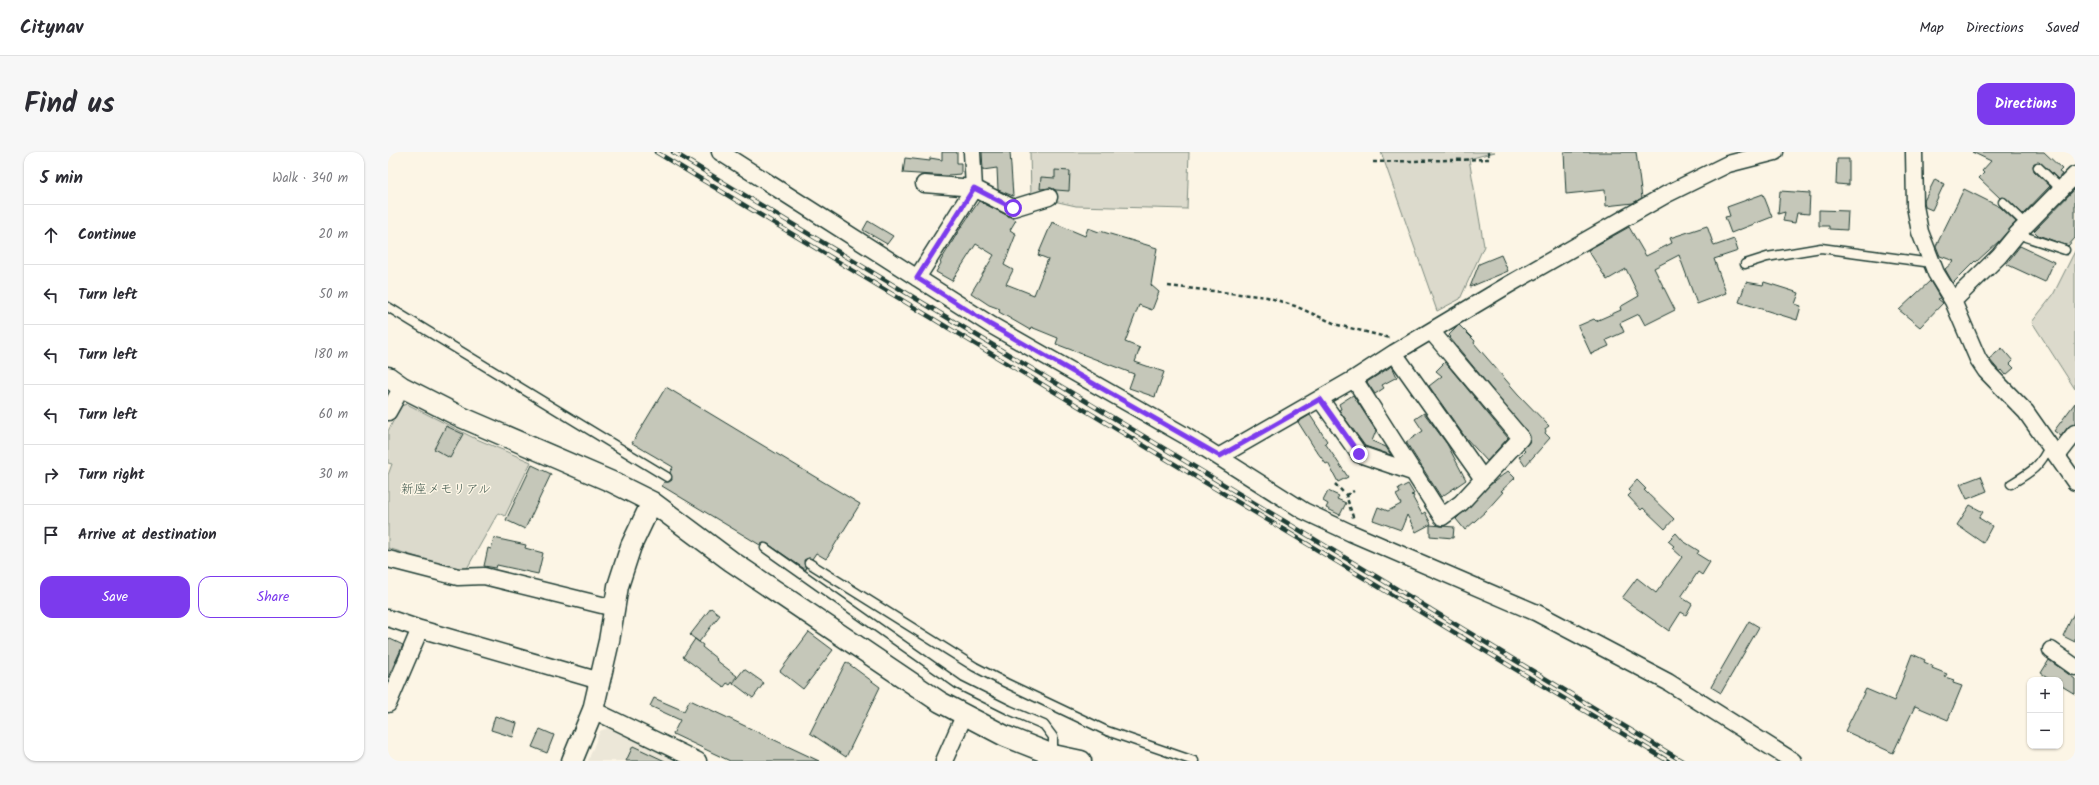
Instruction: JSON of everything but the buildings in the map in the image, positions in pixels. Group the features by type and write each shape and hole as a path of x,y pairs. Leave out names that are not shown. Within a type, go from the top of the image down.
{"street":[{"path":"720,152 991,325 1220,456 1304,511 1351,533 1537,613 1668,682 1793,761"},
{"path":"917,278 974,188 972,152"},
{"path":"1220,456 1354,379 1410,343 1667,194 1728,164 1775,152"},
{"path":"1914,152 1915,206 1920,232 1932,263 1953,301 1978,359 1986,371 2026,412 2075,482"},
{"path":"1953,301 1999,256 2021,229 2075,176"},
{"path":"924,184 974,188 1013,208 1049,197"},
{"path":"1354,379 1442,517 1461,503 1522,438 1431,331"},
{"path":"1394,353 1483,479"},
{"path":"388,412 395,382 461,418 612,482 652,502 731,561 940,702 964,716 1005,736 1053,755 1081,761"},
{"path":"1320,399 1359,454 1415,473"},
{"path":"2054,450 2075,433"},
{"path":"572,761 593,710 618,586 631,546 652,502"},
{"path":"388,559 458,578 484,576 614,608"},
{"path":"388,618 420,629 600,681"},
{"path":"388,704 420,629"},
{"path":"2050,650 2075,667"},
{"path":"593,710 698,761"},
{"path":"944,761 964,716"}],"lane":[{"path":"2038,167 2062,190"},
{"path":"2003,202 2021,229 2065,250"},
{"path":"1745,264 1767,257 1821,248 1932,263"},
{"path":"388,307 667,477"},
{"path":"2011,484 2036,468 2054,450"},
{"path":"765,548 959,685 1009,710 1044,725 1053,737 1053,755"},
{"path":"810,563 975,667 1006,683 1107,731 1194,761"}],"path":[{"path":"1373,162 1489,159 1488,152"},
{"path":"1168,286 1267,297 1295,306 1338,325 1410,343"},
{"path":"1335,484 1346,495 1355,522"},
{"path":"1346,495 1354,491"}],"shaded area":[{"path":"610,727 683,761 588,761 600,731"}],"green space":[{"path":"1030,152 1189,152 1187,209 1076,206 1031,196"},
{"path":"1381,152 1495,152 1469,159 1484,246 1460,299 1437,311"},
{"path":"2075,251 2075,389 2032,322 2053,295"},
{"name":"新座メモリアル","path":"407,404 472,437 531,462 505,516 498,513 465,572 388,548 388,475 392,464 388,463 388,431 401,406"}],"railway":[{"path":"656,152 1668,761"},
{"path":"673,152 1682,761"}],"route":[{"path":"1013,208 974,188 917,278 991,325 1220,456 1320,399 1359,454"}]}
